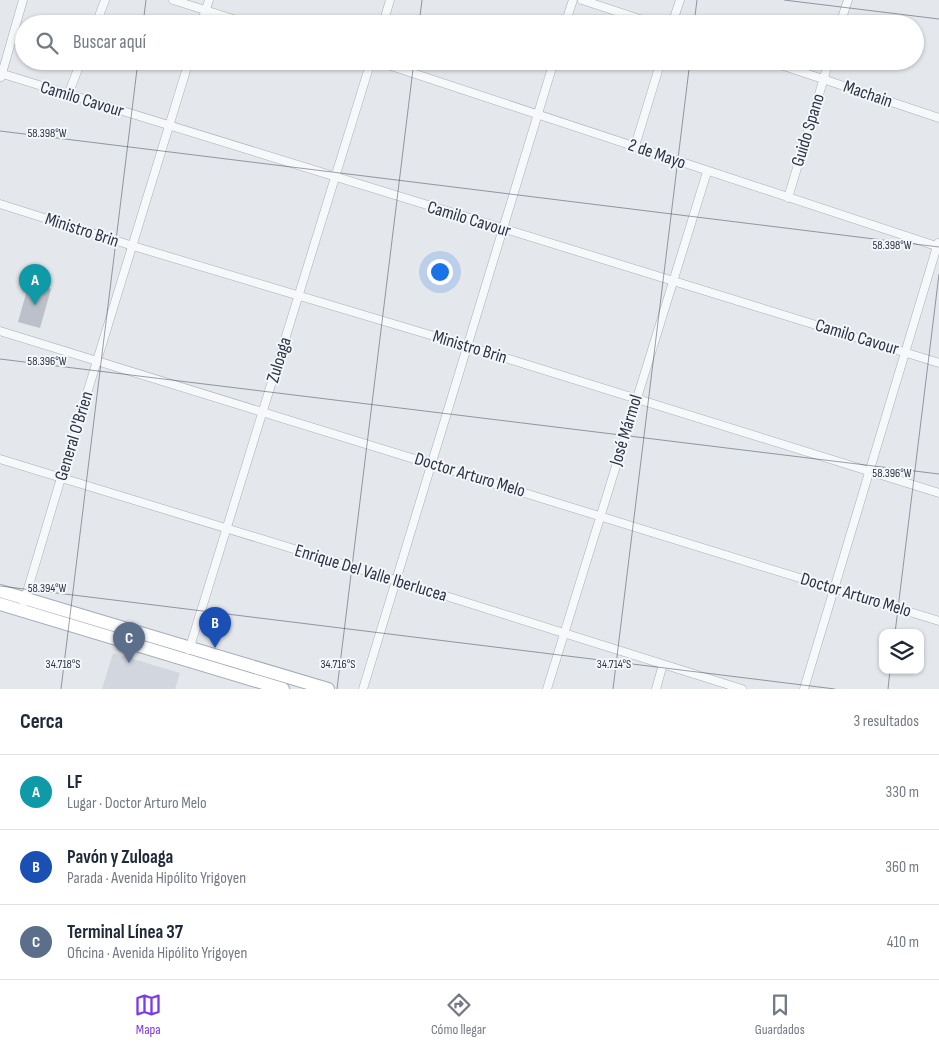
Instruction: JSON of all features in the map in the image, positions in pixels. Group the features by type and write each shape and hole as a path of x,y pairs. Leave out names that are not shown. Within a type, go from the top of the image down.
{"main road":[{"path":"0,590 24,604 188,653 328,689"},
{"path":"0,604 24,604"},
{"path":"188,653 283,689"}],"street":[{"path":"18,15 23,0"},
{"path":"99,15 105,0"},
{"path":"173,0 219,15"},
{"path":"204,15 209,0"},
{"path":"386,15 390,0"},
{"path":"568,15 573,0"},
{"path":"582,0 628,15"},
{"path":"675,15 680,0"},
{"path":"843,15 848,0"},
{"path":"0,75 15,26"},
{"path":"68,94 77,70"},
{"name":"General O'Brien","path":"24,604 186,70"},
{"name":"Zuloaga","path":"188,653 369,70"},
{"name":"2 de Mayo","path":"403,70 635,146 707,172 939,245"},
{"path":"363,689 551,70"},
{"path":"635,146 658,70"},
{"name":"Machain","path":"796,70 939,118"},
{"name":"Guido Spano","path":"788,198 826,70"},
{"name":"Camilo Cavour","path":"0,75 68,94 939,363"},
{"name":"José Mármol","path":"547,689 635,399 707,172"},
{"name":"Ministro Brin","path":"0,204 467,346 939,493"},
{"path":"804,689 939,245"},
{"name":"Doctor Arturo Melo","path":"0,331 939,621"},
{"name":"Enrique Del Valle Iberlucea","path":"0,459 564,632 742,689"},
{"path":"656,689 663,664"}],"shaded area":[{"path":"113,653 180,673 175,689 102,689"}],"building":[{"path":"29,283 51,289 40,328 18,322"},
{"path":"214,625 222,627 220,638 213,637 211,633"}],"place":[{"name":"LF","path":"35,305"},
{"name":"Pavón y Zuloaga","path":"215,648"},
{"name":"Terminal Línea 37","path":"129,663"}]}
